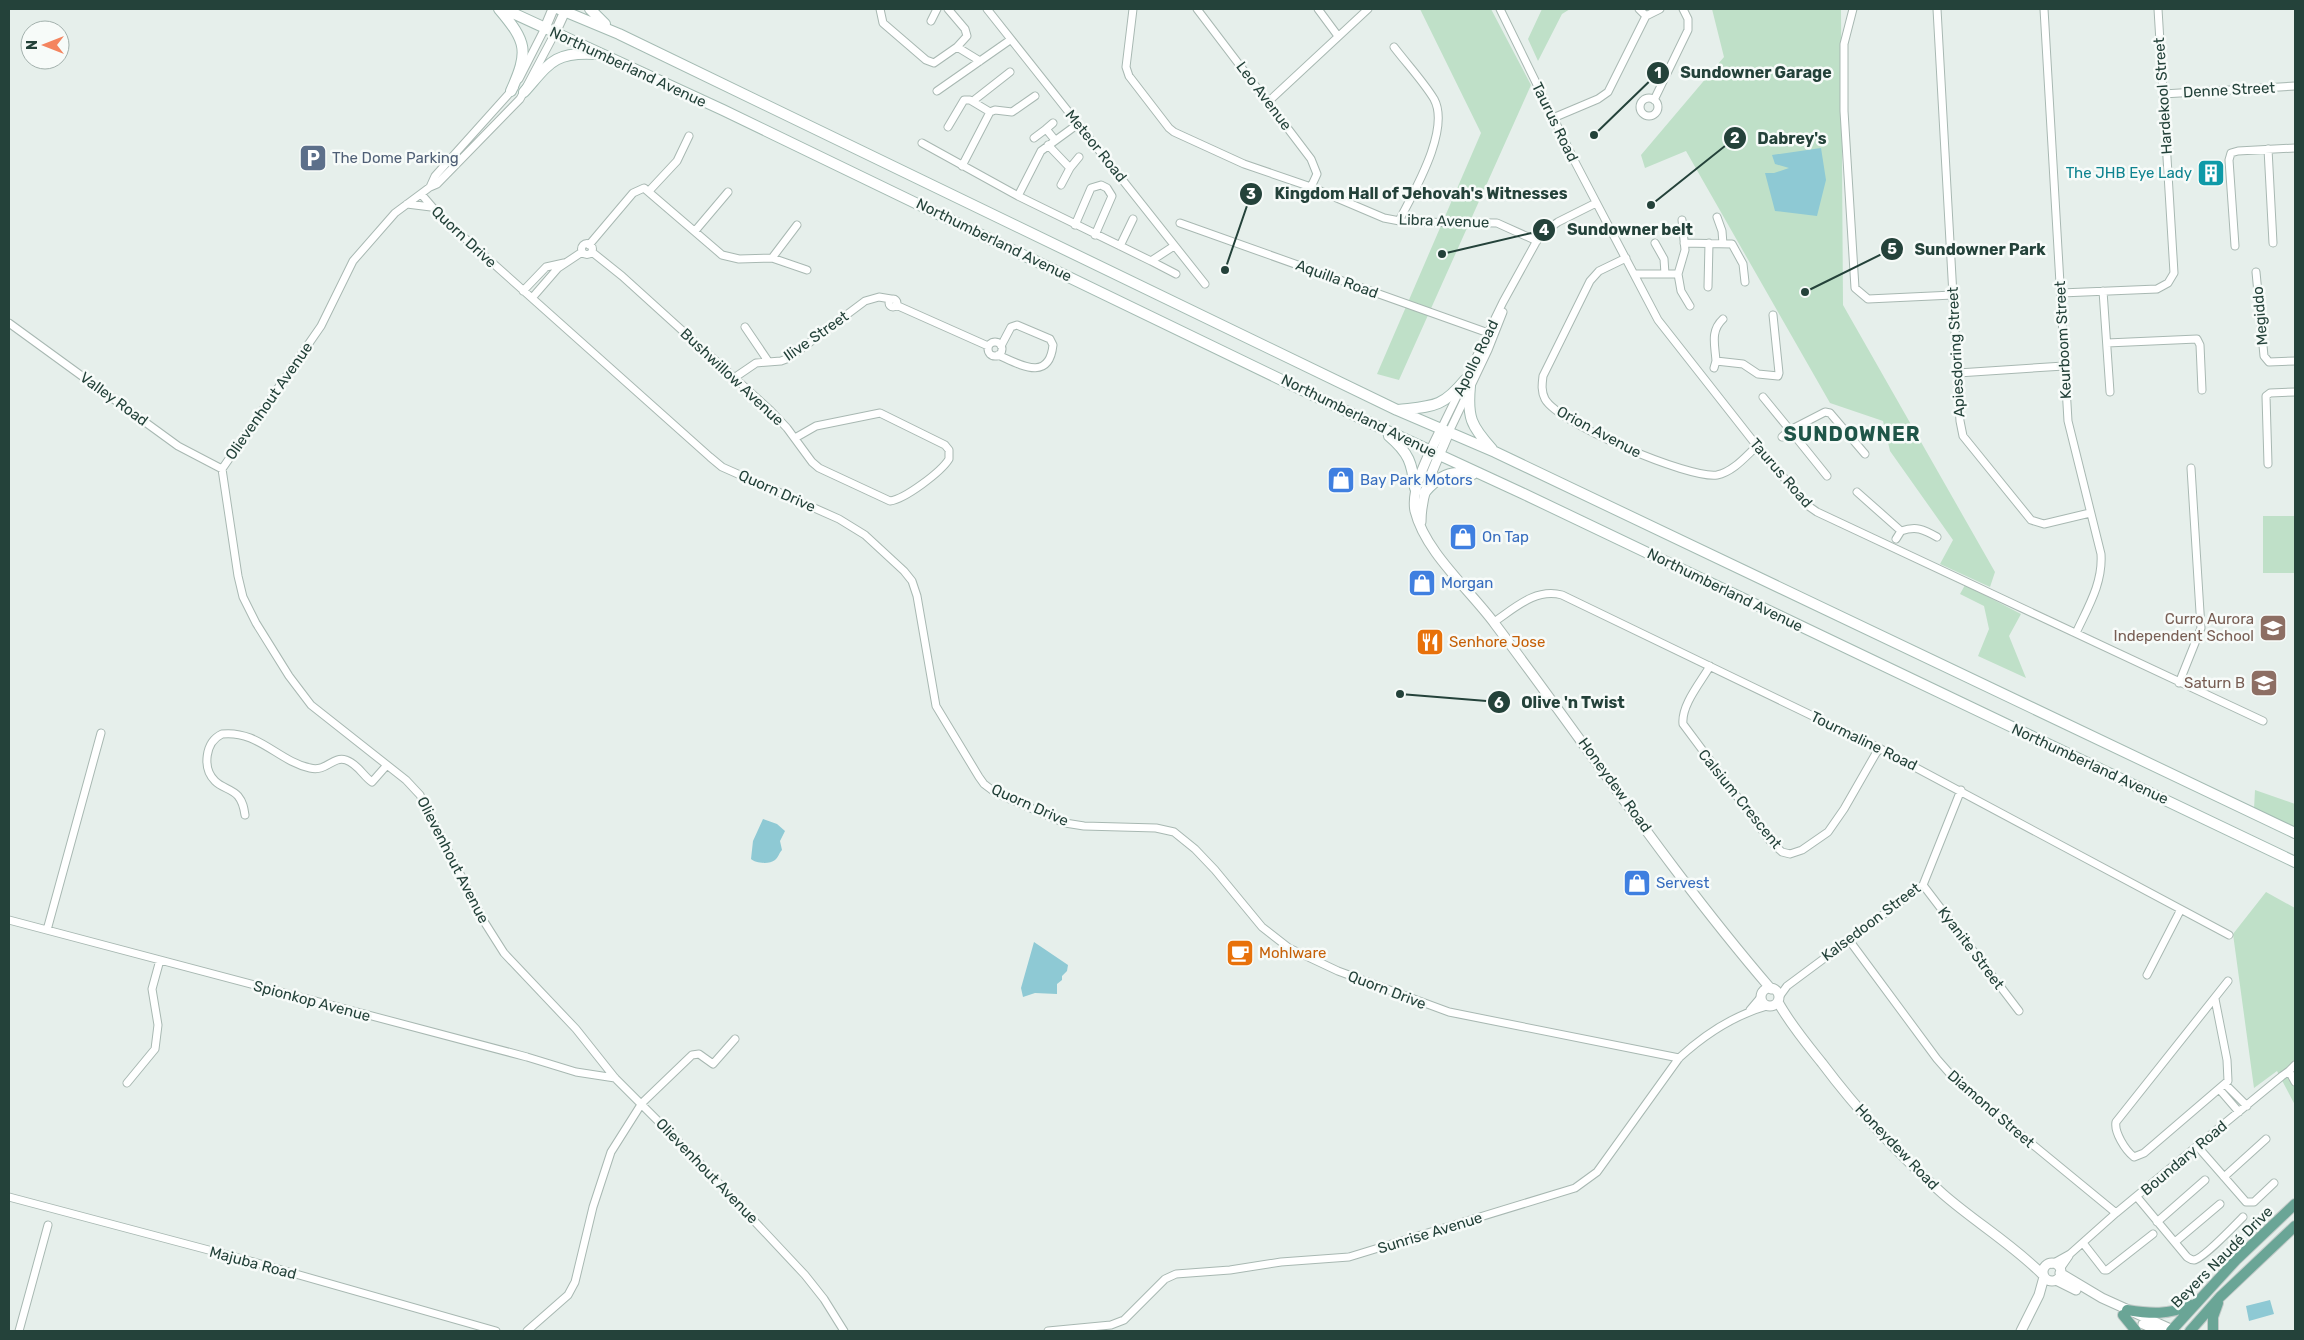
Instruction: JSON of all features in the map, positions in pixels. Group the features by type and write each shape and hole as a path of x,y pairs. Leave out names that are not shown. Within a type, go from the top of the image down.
{"main road":[{"path":"499,9 518,32 523,46 521,71 512,91"},
{"name":"Northumberland Avenue","path":"504,9 858,175 1379,427 1484,475 2295,862"},
{"path":"590,9 598,20 619,34"},
{"name":"Northumberland Avenue","path":"563,10 619,34 1397,410 1494,452 2295,833"},
{"path":"524,92 546,65 558,58 578,53 600,54"},
{"path":"1397,410 1439,404 1467,383"},
{"path":"1467,383 1472,424 1494,452"},
{"path":"1379,427 1402,447 1408,456 1420,491 1448,474 1456,472 1484,475"},
{"name":"Beyers Naudé Drive","path":"2173,1331 2194,1304 2295,1204"},
{"name":"Beyers Naudé Drive","path":"2190,1331 2220,1298 2295,1226"},
{"path":"2213,1331 2213,1317 2220,1298"},
{"path":"2125,1312 2167,1313 2194,1304"},
{"path":"2125,1312 2136,1331"}],"street":[{"name":"Olievenhout Avenue","path":"553,9 525,71 512,91 435,176 430,187 386,222 353,261 321,326 222,469 238,576 243,596 256,623 307,700 406,780 420,795 498,945 576,1029 615,1078 642,1103 805,1275 824,1299 844,1331"},
{"path":"880,9 883,23 926,60 934,63 957,47 966,38 967,32 948,9"},
{"path":"931,21 937,9"},
{"name":"Meteor Road","path":"987,9 1204,284"},
{"name":"Libra Avenue","path":"1133,9 1126,60 1128,73 1169,128 1244,164 1311,187 1384,218 1399,221 1497,223 1537,241"},
{"name":"Leo Avenue","path":"1197,9 1315,167 1316,174 1311,187"},
{"path":"1318,9 1338,36"},
{"path":"1268,102 1368,9"},
{"name":"Taurus Road","path":"1500,9 1596,203 1664,330 1794,492 1817,512 2263,721"},
{"path":"1639,9 1646,16"},
{"path":"1553,118 1598,99 1608,92 1646,16 1660,9"},
{"path":"1654,100 1688,30 1688,19 1683,9"},
{"path":"1853,9 1844,44 1843,85 1855,288 1868,299 1953,295"},
{"name":"Apiesdoring Street","path":"1937,9 1960,421 1963,436 2026,517 2044,524 2090,513"},
{"name":"Keurboom Street","path":"2044,9 2068,421 2101,554 2102,568 2100,581 2076,633"},
{"name":"Hardekool Street","path":"2061,293 2157,289 2168,284 2174,273 2158,9"},
{"name":"Olievenhout Avenue","path":"430,187 437,184 508,114 524,92 555,33 563,10"},
{"path":"936,91 1010,40"},
{"path":"957,47 980,61"},
{"path":"1394,47 1434,100 1438,117 1437,137 1399,221"},
{"path":"973,101 1010,72"},
{"name":"Denne Street","path":"2163,94 2295,86"},
{"path":"962,166 990,112 995,110 1012,112 1035,96"},
{"path":"948,128 962,102 968,99 990,112"},
{"path":"1034,138 1053,123"},
{"path":"1018,196 1040,151 1078,124"},
{"path":"1046,129 1055,140"},
{"path":"649,191 677,161 689,136"},
{"path":"922,144 1018,196 1176,274"},
{"path":"1048,146 1070,168"},
{"path":"2235,246 2230,157 2235,151 2295,148"},
{"path":"2268,149 2273,243"},
{"path":"1061,185 1070,168 1079,157"},
{"path":"1075,225 1091,188 1101,185 1107,188 1112,196 1095,234"},
{"path":"532,298 552,273 582,252 583,246 590,248 633,192 640,188 649,191 716,251 739,259 772,258 807,270"},
{"path":"695,231 728,192"},
{"name":"Quorn Drive","path":"422,195 431,207 523,291 722,466 852,526 878,545 904,571 912,581 917,596 936,706 978,777 996,793 1065,823 1090,827 1156,828 1174,832 1195,849 1215,870 1262,927 1289,948 1338,971 1449,1012 1679,1058"},
{"name":"Apollo Road","path":"1445,431 1512,288 1537,241 1547,229 1596,203"},
{"path":"407,204 431,207"},
{"path":"1717,217 1722,231 1723,244"},
{"path":"1120,246 1133,220"},
{"path":"1682,220 1684,244 1678,274 1681,291 1690,306"},
{"name":"Aquilla Road","path":"1180,223 1491,333"},
{"path":"772,258 797,225"},
{"path":"1655,243 1664,259 1665,274"},
{"path":"1708,287 1709,243"},
{"path":"1684,244 1731,244 1735,248 1744,268 1745,282"},
{"path":"1151,261 1174,246"},
{"name":"Bushwillow Avenue","path":"590,248 774,413 812,462 819,468 890,501 904,496 942,468 950,459 949,450 945,445 880,413 816,426 795,438"},
{"name":"Orion Avenue","path":"1626,258 1599,271 1585,290 1543,376 1542,391 1545,398 1559,412 1603,437 1645,456 1708,475 1730,471 1757,446"},
{"path":"523,291 546,267 564,263"},
{"name":"Megiddo","path":"2256,272 2264,356 2269,362 2295,361"},
{"path":"1634,274 1678,274"},
{"path":"2103,291 2110,392"},
{"name":"Ilive Street","path":"734,378 756,363 781,361 789,358 870,299 879,297 988,346"},
{"path":"1723,319 1715,327 1714,332 1715,365 1743,364 1758,374 1778,376 1773,315"},
{"name":"Valley Road","path":"9,323 178,446 222,469"},
{"path":"998,355 1011,327 1017,324 1050,339 1053,345 1047,361 1043,366 1035,369 1026,368 998,355 990,354 988,346 994,342 1001,346"},
{"path":"745,328 768,361"},
{"path":"2107,343 2197,339 2200,345 2202,390"},
{"path":"1958,373 2064,366"},
{"path":"2268,464 2266,396 2270,393 2295,392"},
{"path":"1763,397 1827,476"},
{"path":"1782,437 1790,430 1825,412 1830,413 1865,454"},
{"name":"Honeydew Road","path":"1445,431 1414,509 1421,527 1444,562 1494,622 1684,880 1756,971 1788,1019 1843,1090 1896,1150 1943,1194 2024,1255 2159,1331"},
{"path":"2179,683 2200,628 2191,468"},
{"path":"1857,492 1901,531"},
{"path":"1896,539 1901,531 1920,528 1937,537"},
{"name":"Tourmaline Road","path":"1494,622 1533,596 1545,592 1555,593 1879,748 1961,790 2229,935"},
{"name":"Calsium Crescent","path":"1710,666 1684,714 1683,724 1771,842 1782,852 1796,853 1828,832 1844,809 1879,748"},
{"path":"47,930 101,733"},
{"path":"246,815 239,797 216,783 209,770 208,752 214,740 222,734 250,737 309,768 320,769 337,760 346,760 357,767 372,782 388,765"},
{"name":"Kalsedoon Street","path":"1773,998 1924,885 1961,790"},
{"name":"Kyanite Street","path":"1924,885 2019,1011"},
{"path":"2146,975 2180,910"},
{"name":"Spionkop Avenue","path":"9,920 576,1072 615,1078"},
{"name":"Diamond Street","path":"1849,940 1937,1059 1959,1084 2116,1213"},
{"path":"126,1083 155,1049 158,1025 152,1000 152,990 160,960"},
{"name":"Honeydew Road","path":"1756,971 1761,995"},
{"path":"2215,999 2227,1060 2228,1078 2223,1087 2140,1156 2134,1156 2128,1152 2115,1124 2228,981"},
{"path":"1767,989 1773,998 1762,1001 1761,995 1767,989"},
{"name":"Sunrise Avenue","path":"1750,1011 1761,995"},
{"name":"Sunrise Avenue","path":"1048,1331 1111,1325 1124,1320 1165,1279 1176,1274 1230,1270 1281,1262 1349,1257 1576,1188 1597,1172 1679,1058 1713,1032 1773,998"},
{"path":"527,1331 568,1295 607,1162 642,1103 692,1055 699,1054 713,1064 736,1039"},
{"name":"Boundary Road","path":"2021,1331 2039,1295 2070,1254 2116,1213 2295,1065"},
{"path":"2289,1071 2295,1082"},
{"path":"2223,1087 2247,1106"},
{"path":"2223,1087 2239,1112"},
{"path":"2224,1177 2266,1139"},
{"path":"2198,1147 2249,1203 2254,1202 2274,1183"},
{"path":"2157,1222 2205,1180"},
{"name":"Majuba Road","path":"9,1197 496,1331"},
{"path":"2137,1197 2187,1257 2192,1260 2198,1259 2243,1217"},
{"path":"2175,1242 2220,1204"},
{"path":"19,1331 48,1225"},
{"path":"2083,1243 2098,1264 2107,1270 2153,1234"},
{"name":"Honeydew Road","path":"2024,1255 2044,1276"},
{"name":"Boundary Road","path":"2039,1295 2044,1269 2055,1272"},
{"path":"2044,1276 2048,1281 2055,1272"},
{"name":"Honeydew Road","path":"2125,1312 2173,1331"}],"green space":[{"path":"1420,9 1491,9 1531,85 1399,380 1377,374 1481,133"},
{"path":"1542,9 1570,9 1562,14 1538,61 1528,39"},
{"path":"1712,9 1841,9 1843,305 1995,572 1990,587 1940,564 1953,540 1890,451 1883,421 1830,403 1686,151 1645,168 1641,155 1724,57"},
{"path":"2263,516 2295,516 2295,573 2263,573"},
{"path":"1965,585 2021,614 2009,636 2026,678 1978,656 1989,629 1984,606 1960,594"},
{"path":"2255,790 2295,804 2295,827 2254,809"},
{"path":"2266,892 2295,908 2295,1105 2277,1071 2254,1088 2233,934"}],"water":[{"path":"1821,148 1826,180 1817,216 1775,211 1765,173 1774,173 1789,168 1775,164 1772,155"},
{"path":"763,819 777,824 785,831 780,841 782,850 775,860 766,863 751,859 753,841"},
{"path":"1034,942 1068,965 1062,980 1057,984 1057,994 1035,993 1023,997 1021,988"},
{"path":"2270,1300 2274,1314 2249,1321 2246,1306"}],"place":[{"name":"Sundowner Garage","path":"1594,135"},
{"name":"The Dome Parking","path":"313,158"},
{"name":"The JHB Eye Lady","path":"2211,173"},
{"name":"Dabrey's","path":"1651,205"},
{"name":"Sundowner belt","path":"1442,254"},
{"name":"Kingdom Hall of Jehovah's Witnesses","path":"1225,270"},
{"name":"Sundowner Park","path":"1805,292"},
{"name":"Bay Park Motors","path":"1341,480"},
{"name":"On Tap","path":"1463,537"},
{"name":"Morgan","path":"1422,583"},
{"name":"Curro Aurora Independent School","path":"2273,628"},
{"name":"Senhore Jose","path":"1430,642"},
{"name":"Saturn B","path":"2264,683"},
{"name":"Olive 'n Twist","path":"1400,694"},
{"name":"Servest","path":"1637,883"},
{"name":"Mohlware","path":"1240,953"}],"district":[{"name":"SUNDOWNER","path":"1852,434"}]}
